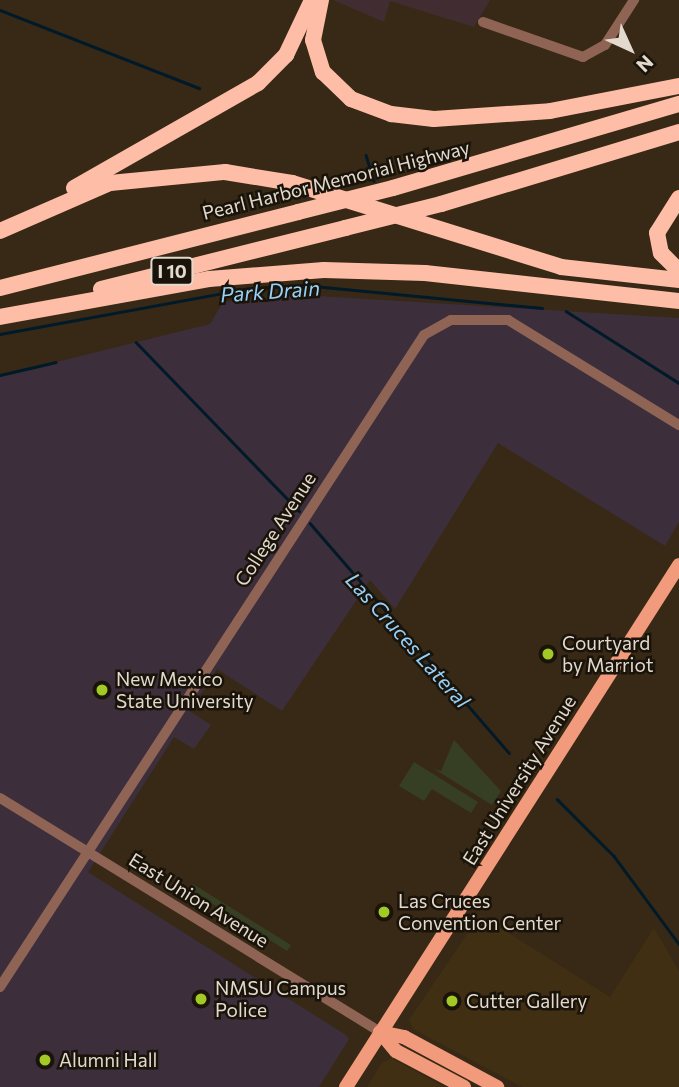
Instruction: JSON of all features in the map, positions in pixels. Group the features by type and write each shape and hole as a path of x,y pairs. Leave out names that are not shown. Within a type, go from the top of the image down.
{"highway":[{"path":"0,230 258,83 286,55 312,0"},
{"path":"321,0 313,40 323,72 351,99 391,114 434,119 550,111 679,86"},
{"name":"Pearl Harbor Memorial Highway","path":"0,288 393,188 679,104"},
{"name":"I 10","path":"0,316 441,204 679,132"},
{"path":"0,230 110,183 183,171 225,172 292,183 561,267 679,280"},
{"path":"679,198 657,233 661,253 679,271"},
{"path":"0,316 209,279 324,270 425,273 676,302"}],"main road":[{"name":"East University Avenue","path":"346,1087 678,568"},
{"path":"380,1032 396,1051 464,1087"},
{"path":"380,1032 404,1037 496,1087"}],"street":[{"path":"483,22 583,57 595,54 634,0"},
{"name":"College Avenue","path":"0,987 424,335 451,320 508,320 679,425"},
{"name":"East Union Avenue","path":"0,798 380,1032"}],"shaded area":[{"path":"333,0 490,0 474,27 390,1 384,22"},
{"name":"New Mexico State University","path":"303,295 679,318 679,522 665,546 498,443 395,609 370,580 282,711 217,669 190,711 211,725 194,749 174,737 88,872 346,1035 349,1039 319,1087 0,1087 0,376 210,324 223,302"},
{"path":"480,915 610,997 654,928 679,971 679,1087 522,1087 413,1029 409,1020"},
{"path":"393,1058 444,1087 367,1087 382,1063"}],"green space":[{"path":"454,740 501,791 492,805 434,769 441,771"},
{"path":"414,762 478,802 471,813 432,789 424,801 399,786"},
{"path":"193,884 291,945 287,951 189,889"}],"waterway":[{"name":"Park Drain","path":"0,10 199,88"},
{"path":"366,155 374,181"},
{"name":"Park Drain","path":"0,334 244,289 303,285 542,308"},
{"name":"Park Drain","path":"566,311 679,383"},
{"name":"Las Cruces Lateral","path":"136,342 299,511"},
{"path":"0,375 56,362"},
{"name":"Las Cruces Lateral","path":"310,523 509,753"},
{"name":"Las Cruces Lateral","path":"557,799 614,856 679,944"}],"place":[{"name":"Courtyard by Marriot","path":"548,654"},
{"name":"New Mexico State University","path":"102,690"},
{"name":"Las Cruces Convention Center","path":"384,912"},
{"name":"NMSU Campus Police","path":"201,999"},
{"name":"Cutter Gallery","path":"452,1001"},
{"name":"Alumni Hall","path":"45,1060"}]}
